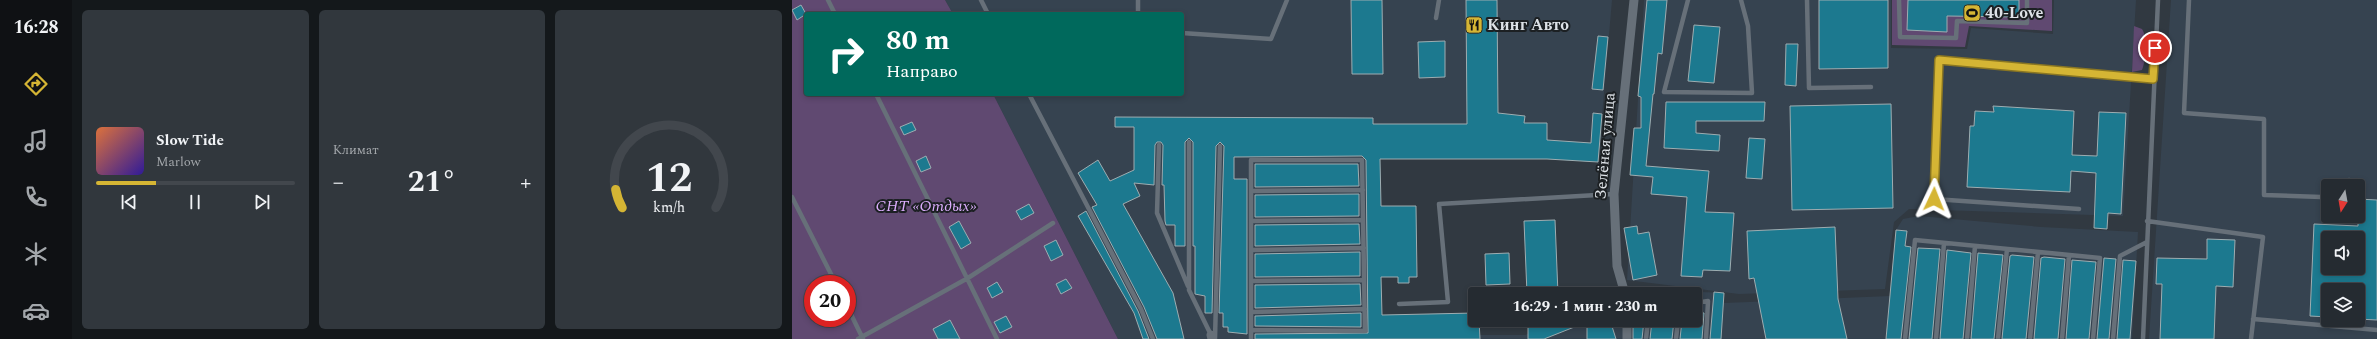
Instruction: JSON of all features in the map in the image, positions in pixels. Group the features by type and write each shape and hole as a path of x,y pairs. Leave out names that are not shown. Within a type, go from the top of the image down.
{"street":[{"name":"Зелёная улица","path":"1623,287 1617,266 1614,194 1634,0"},
{"path":"1627,327 1627,339"}],"lane":[{"path":"828,0 834,12"},
{"path":"981,0 987,12"},
{"path":"1138,0 1138,12"},
{"path":"1184,33 1271,39 1287,0"},
{"path":"1436,18 1439,0"},
{"path":"1688,0 1664,92 1752,93 1748,26 1741,0"},
{"path":"1807,0 1809,88 1871,87"},
{"path":"1899,0 1900,37 1956,38 1957,21 2027,23 2027,0"},
{"path":"2143,339 2153,79 2158,0"},
{"path":"2189,0 2184,113 2264,119 2264,195 2321,197"},
{"path":"2079,209 1934,199 1939,60 2153,79"},
{"path":"877,96 997,339"},
{"path":"1030,96 1141,309 1153,339"},
{"path":"1189,142 1189,290"},
{"path":"1159,145 1158,214 1189,290 1213,338"},
{"path":"1213,338 1220,146"},
{"path":"1251,330 1365,330 1362,160 1251,160 1251,191 1251,221 1251,250 1251,281 1251,312 1251,330 1251,339"},
{"path":"1251,191 1363,190"},
{"path":"1399,304 1448,302 1439,204 1614,194"},
{"path":"792,197 831,275"},
{"path":"1251,221 1363,220"},
{"path":"2147,221 2263,237 2251,339"},
{"path":"856,327 861,338 968,278 1053,222"},
{"path":"1905,339 1915,240 2100,258 2093,339"},
{"path":"2114,339 2120,256 2147,242"},
{"path":"1936,339 1944,243"},
{"path":"1967,339 1975,246"},
{"path":"1251,250 1364,248"},
{"path":"1998,339 2007,249"},
{"path":"2030,339 2038,252"},
{"path":"2062,339 2069,255"},
{"path":"1251,281 1364,280"},
{"path":"1702,302 1708,301 1706,339"},
{"path":"1251,312 1364,309"},
{"path":"2253,319 2377,330"},
{"path":"1646,339 1647,327"},
{"path":"1676,339 1677,327"}],"shaded area":[{"path":"945,0 1612,0 1598,162 1547,159 1380,159 1371,335 1525,335 1544,327 1702,327 1702,292 1724,293 1724,303 1890,296 1896,230 1903,219 1919,216 2041,227 2138,232 2132,339 1118,339 994,96 1184,96 1184,12 952,12"},
{"path":"1644,0 1891,0 1891,48 1967,49 1971,28 2053,34 2054,0 2136,0 2123,216 1909,209 1894,222 1885,289 1739,294 1702,289 1702,287 1683,287 1627,280"},
{"path":"2171,0 2377,0 2377,339 2149,339"}],"green space":[{"name":"СНТ «Отдых»","path":"792,0 945,0 952,12 804,12 804,96 994,96 1118,339 792,339"},
{"name":"40-Love","path":"1892,0 2052,0 2052,31 1969,26 1965,47 1892,45"},
{"path":"2134,26 2142,29 2146,49 2145,61 2142,70 2132,72"}],"building":[{"path":"1351,0 1382,0 1383,74 1352,74"},
{"path":"1466,0 1497,0 1498,113 1525,116 1524,123 1547,123 1547,140 1591,143 1593,113 1602,114 1598,162 1547,159 1380,159 1381,206 1416,206 1417,277 1409,277 1409,283 1398,283 1398,277 1381,277 1382,315 1468,313 1468,327 1479,327 1480,339 1255,339 1255,334 1368,333 1366,160 1362,156 1234,157 1234,179 1247,179 1247,334 1228,332 1228,327 1223,327 1223,313 1219,313 1224,146 1220,142 1216,146 1212,313 1205,313 1205,296 1195,294 1195,246 1193,246 1193,142 1189,138 1185,142 1185,246 1175,246 1175,225 1166,225 1165,221 1164,185 1162,185 1163,145 1161,142 1157,142 1155,145 1154,185 1134,183 1140,196 1123,204 1173,293 1184,339 1157,339 1144,307 1092,207 1097,205 1078,173 1098,160 1110,181 1134,170 1134,127 1115,127 1115,117 1373,118 1373,124 1467,124"},
{"path":"1647,0 1667,0 1662,54 1658,53 1646,166 1709,171 1705,212 1734,213 1730,271 1703,270 1702,277 1681,276 1687,197 1651,194 1653,177 1630,175 1634,128 1641,128 1641,97 1638,96"},
{"path":"1819,0 1888,0 1888,68 1819,69"},
{"path":"1908,0 2019,0 2019,17 1947,16 1947,32 1907,30"},
{"path":"801,5 805,12 804,15 797,20 792,10"},
{"path":"1694,25 1720,27 1714,83 1688,81"},
{"path":"1598,36 1608,37 1603,90 1592,89"},
{"path":"1445,41 1445,77 1419,78 1418,42"},
{"path":"1786,44 1798,44 1796,86 1785,85"},
{"path":"1666,102 1765,102 1764,121 1696,121 1696,133 1720,135 1719,151 1664,148"},
{"path":"1891,104 1893,208 1792,210 1790,106"},
{"path":"1993,106 2074,111 2072,155 2097,156 2099,112 2126,113 2121,214 2108,213 2107,229 2094,228 2096,173 2071,171 2070,192 1967,187 1970,126 1974,126 1975,111 1994,112"},
{"path":"912,122 916,130 904,135 900,127"},
{"path":"1749,138 1765,139 1762,179 1746,178"},
{"path":"926,156 931,168 921,172 916,161"},
{"path":"1255,164 1358,164 1359,186 1255,187"},
{"path":"1359,194 1359,216 1255,217 1255,195"},
{"path":"2365,199 2377,200 2377,320 2365,319 2365,283 2321,283 2321,317 2310,316 2314,224 2358,226 2358,223 2365,223"},
{"path":"1029,204 1034,213 1021,220 1016,211"},
{"path":"1086,211 1138,311 1149,339 1143,339 1134,313 1078,216"},
{"path":"1555,220 1558,287 1527,287 1524,221"},
{"path":"959,221 971,243 961,249 949,227"},
{"path":"1359,224 1360,244 1255,246 1255,225"},
{"path":"1637,226 1638,234 1649,232 1657,275 1633,280 1624,228"},
{"path":"1835,227 1838,299 1847,339 1766,339 1754,278 1749,279 1747,231"},
{"path":"1896,230 1907,231 1905,246 1911,247 1901,339 1886,339"},
{"path":"2207,239 2235,240 2233,287 2216,286 2214,339 2160,339 2162,284 2156,284 2157,258 2207,259"},
{"path":"1056,240 1063,255 1051,261 1044,246"},
{"path":"1918,248 1940,249 1932,339 1909,339"},
{"path":"1947,250 1971,253 1963,339 1940,339"},
{"path":"1360,252 1360,276 1255,277 1255,254"},
{"path":"1509,253 1510,284 1486,285 1485,254"},
{"path":"1978,253 2003,255 1994,339 1971,339"},
{"path":"2010,256 2034,257 2026,339 2002,339"},
{"path":"2041,258 2065,259 2058,339 2034,339"},
{"path":"2104,258 2116,259 2109,339 2097,339"},
{"path":"2072,260 2096,262 2089,339 2066,339"},
{"path":"2123,260 2136,261 2130,339 2117,339"},
{"path":"1066,279 1072,288 1061,294 1056,284"},
{"path":"997,282 1003,292 992,298 987,288"},
{"path":"1360,284 1361,305 1255,308 1255,285"},
{"path":"1714,292 1724,293 1721,339 1710,339"},
{"path":"1361,313 1361,327 1255,326 1255,316"},
{"path":"1702,313 1704,313 1702,339 1680,339 1681,327 1702,327"},
{"path":"1006,316 1012,327 1000,333 994,322"},
{"path":"950,320 960,339 938,339 933,329"},
{"path":"1528,327 1574,327 1544,339 1528,339"},
{"path":"1587,327 1612,327 1616,339 1587,339"},
{"path":"1633,327 1643,327 1642,339 1633,339"},
{"path":"1651,327 1673,327 1672,339 1650,339"}],"place":[{"name":"40-Love","path":"1972,13"},
{"name":"Кинг Авто","path":"1474,25"}],"route":[{"path":"1934,199 1939,60 2153,79 2155,48"}]}
